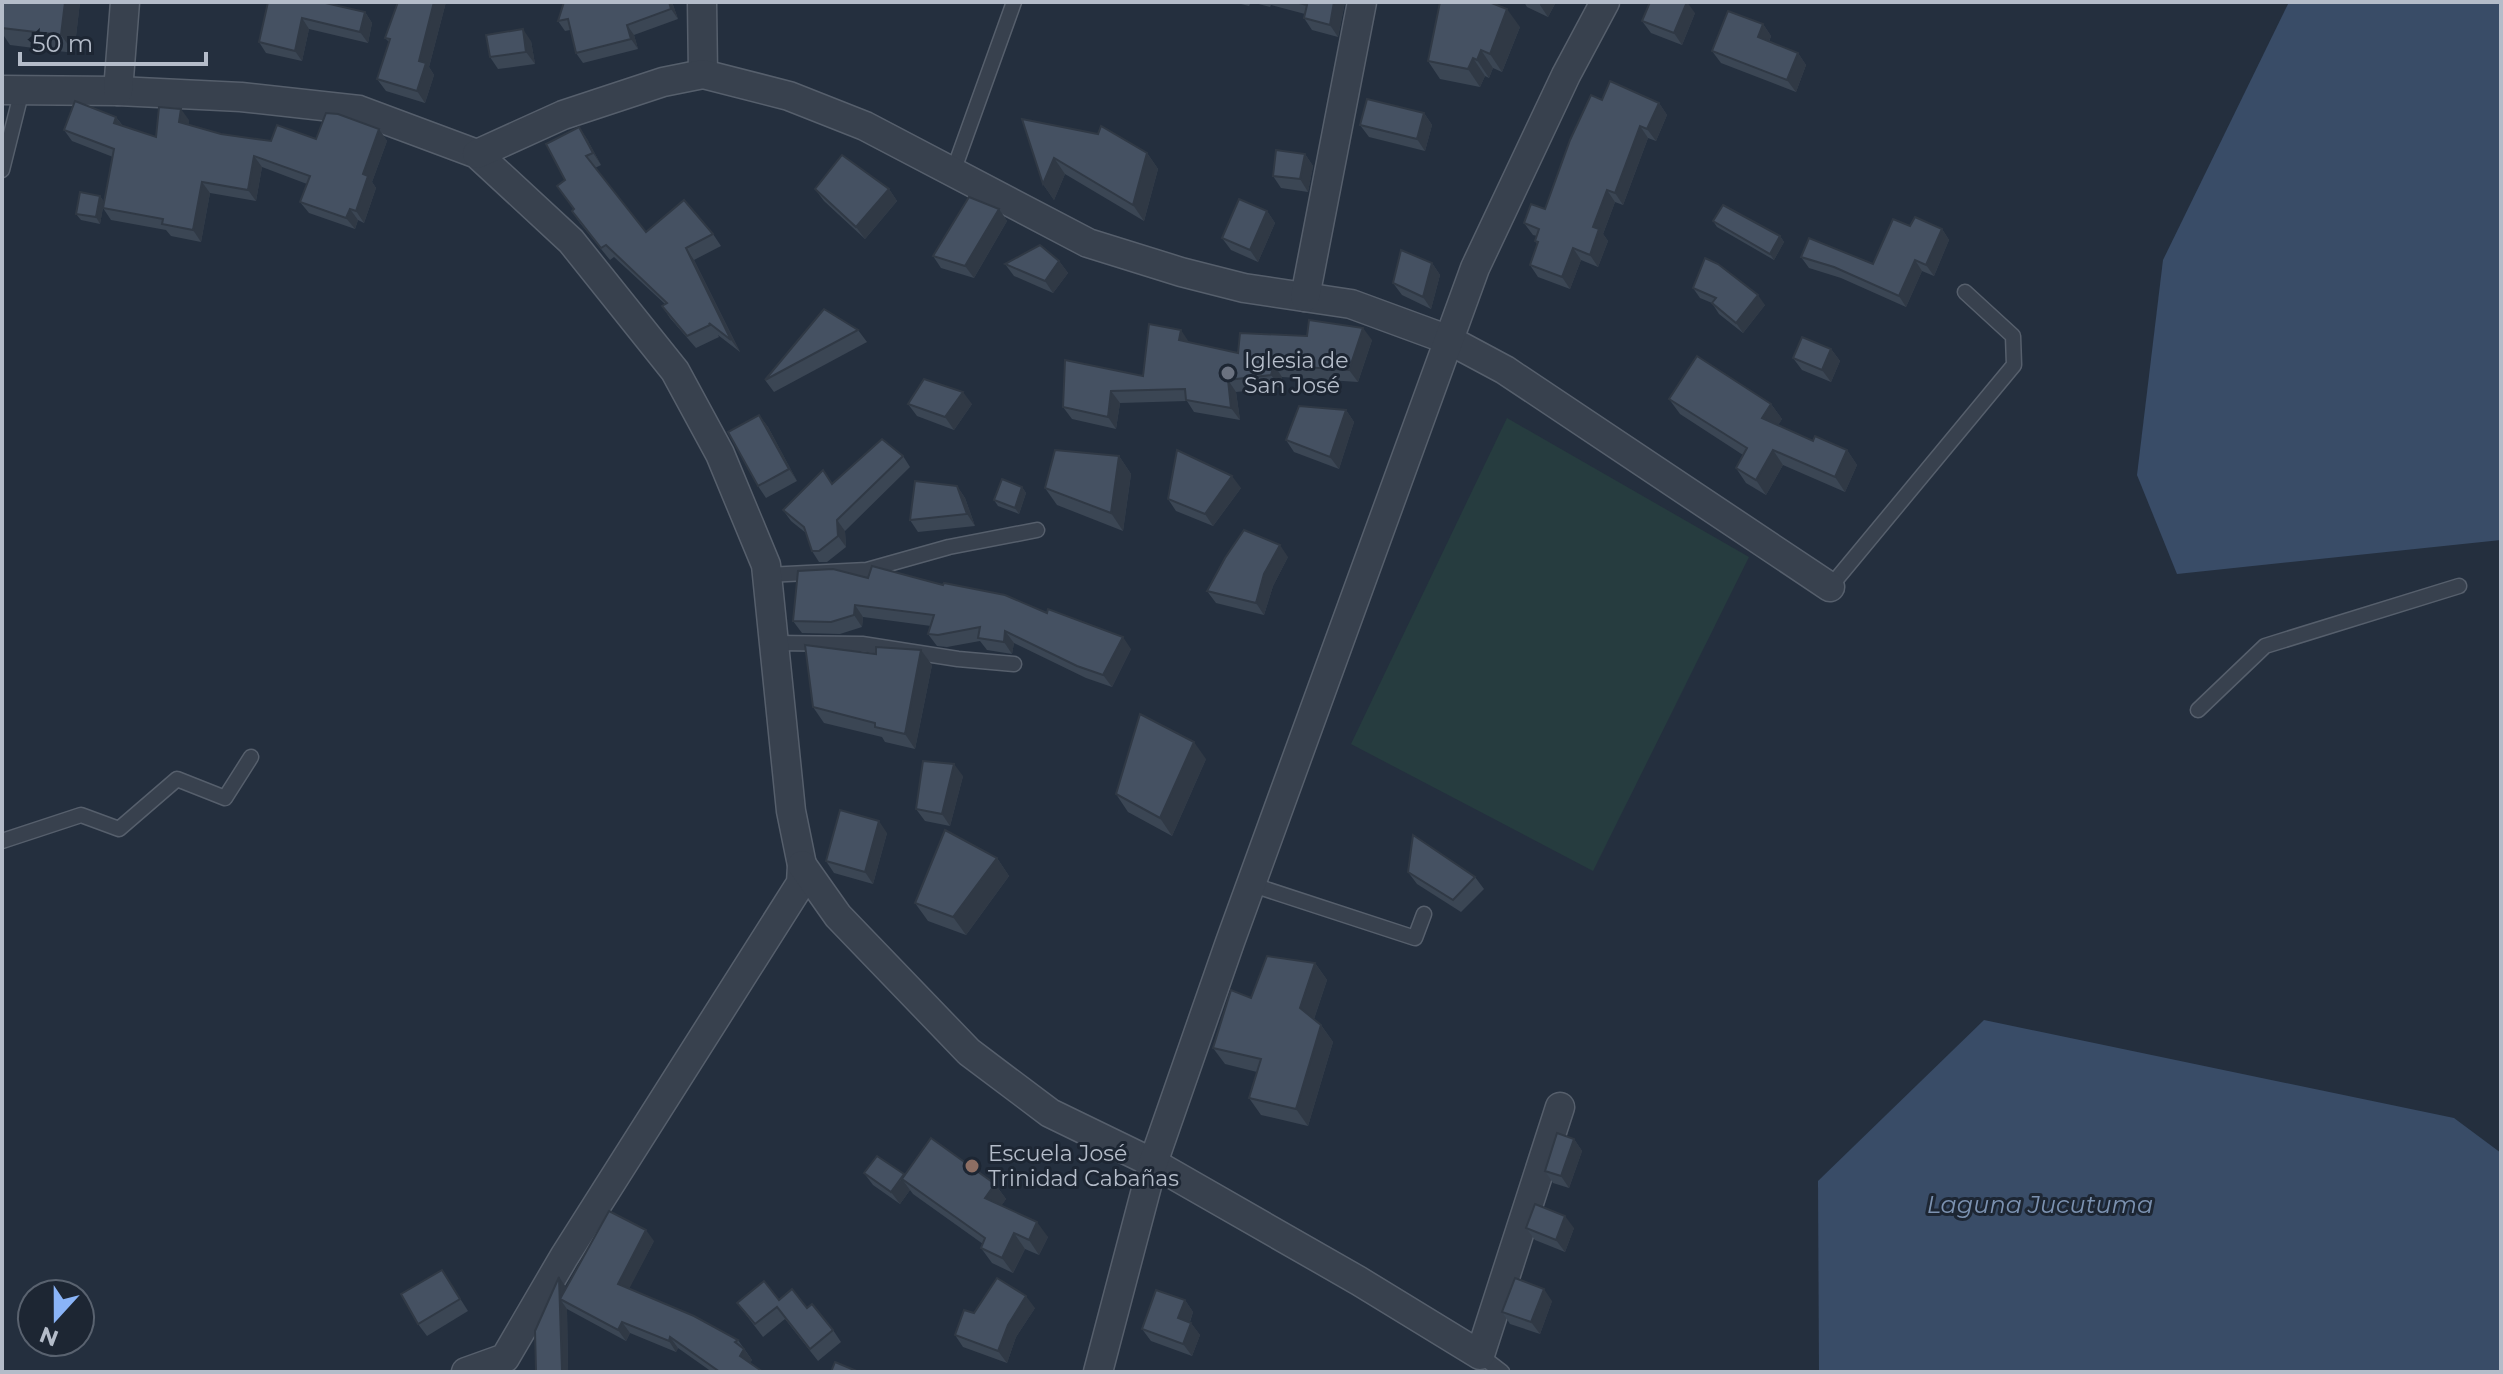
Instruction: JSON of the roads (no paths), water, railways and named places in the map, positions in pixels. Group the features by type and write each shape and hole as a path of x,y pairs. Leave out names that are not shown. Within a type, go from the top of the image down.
{"street":[{"path":"118,91 125,2"},
{"path":"702,2 703,74"},
{"path":"1305,297 1362,2"},
{"path":"1098,1372 1153,1163 1475,268 1566,75 1605,2"},
{"path":"477,154 563,115 663,82 703,74 789,96 865,126 1088,243 1244,288 1351,304 1449,340 1505,370 1830,587"},
{"path":"12,90 241,97 359,110 477,154 571,241 675,371 720,454 766,565 791,811 802,865 801,883 564,1257 508,1365 466,1372"},
{"path":"802,865 838,916 969,1052 1050,1113 1153,1163 1359,1281 1491,1364 1560,1107"}],"lane":[{"path":"953,172 1014,2"},
{"path":"2,170 12,90"},
{"path":"1830,587 2014,365 2013,336 1965,292"},
{"path":"767,575 867,570 949,547 1037,530"},
{"path":"2198,710 2265,646 2459,586"},
{"path":"774,643 862,644 1014,664"},
{"path":"2,841 81,815 119,829 177,779 225,798 251,757"},
{"path":"1253,885 1415,938 1424,914"}],"water":[{"path":"2289,2 2501,2 2501,540 2177,574 2137,475 2163,260"},
{"name":"Laguna Jucutuma","path":"1984,1020 2454,1118 2501,1153 2501,1372 1819,1372 1818,1181"}],"place":[{"name":"Iglesia de San José","path":"1228,373"},
{"name":"Escuela José Trinidad Cabañas","path":"972,1166"}]}
